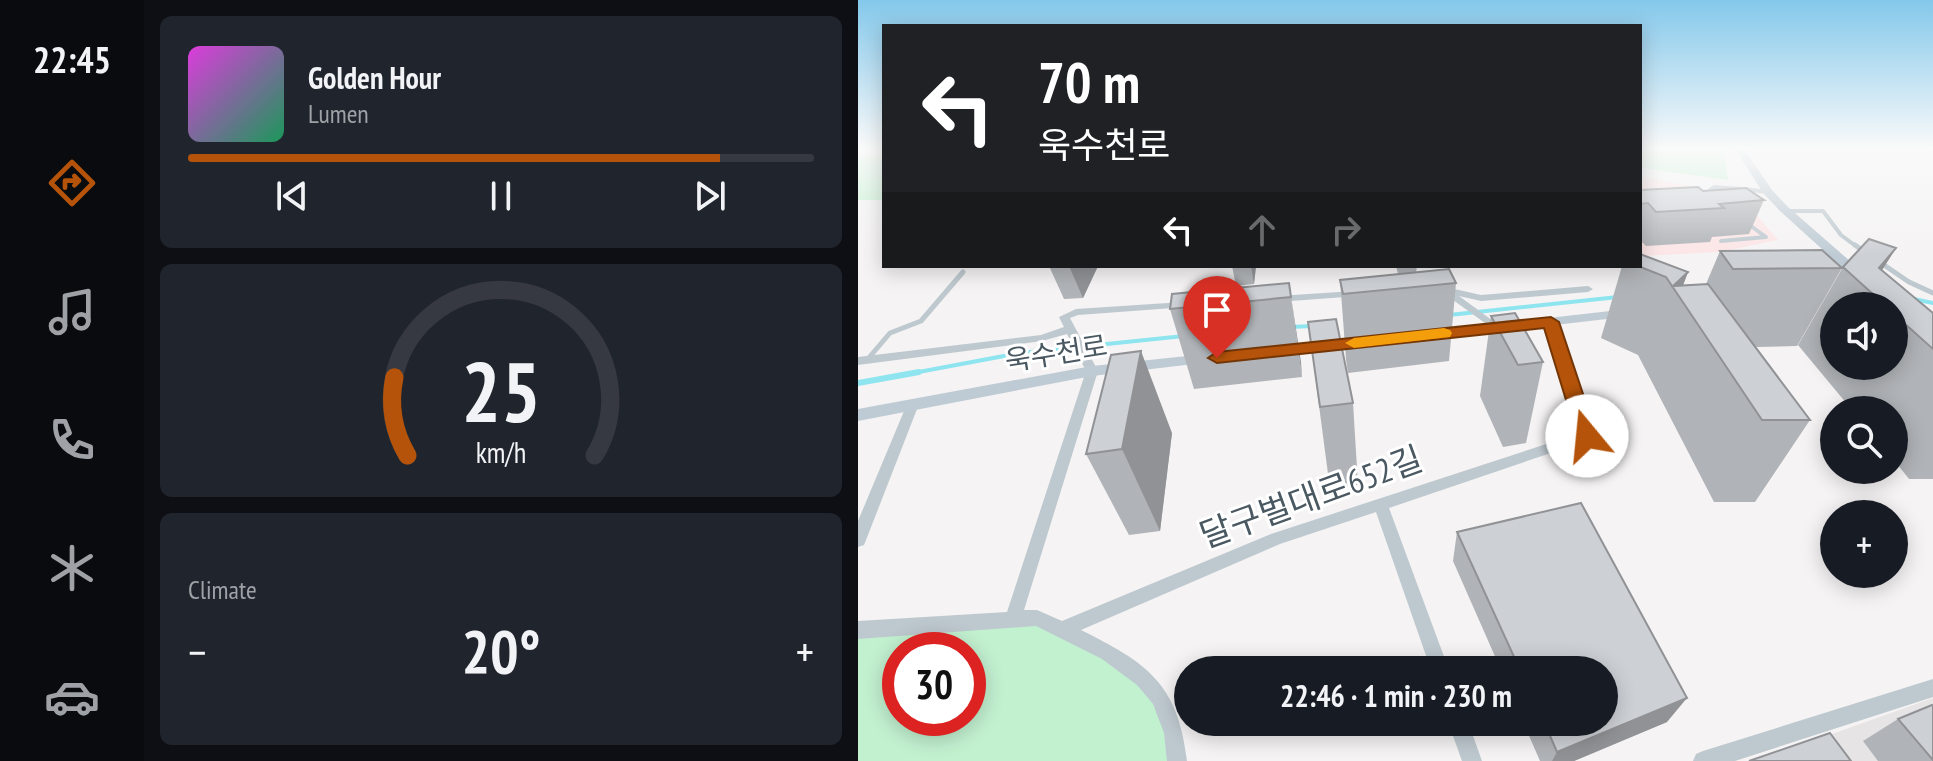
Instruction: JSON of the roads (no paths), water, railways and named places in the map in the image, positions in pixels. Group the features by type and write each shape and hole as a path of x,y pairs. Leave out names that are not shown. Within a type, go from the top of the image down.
{"main road":[{"path":"1763,185 1787,211 1877,292"},
{"path":"1418,336 1643,311"},
{"path":"1263,353 1387,339"},
{"name":"욱수천로","path":"858,415 1092,371 1217,358"}],"street":[{"path":"1442,289 1496,328"},
{"path":"1426,290 1442,289 1481,298 1588,289"},
{"path":"1267,300 1363,294"},
{"path":"1013,619 1092,371 1064,317 1076,312 1203,304"},
{"name":"달구벌대로652길","path":"1061,630 1276,539 1587,436 1551,322"},
{"path":"863,360 1042,338 1070,329"},
{"path":"858,540 913,404"},
{"path":"1380,504 1435,656"},
{"path":"858,630 1037,618 1108,653 1144,678 1160,698 1174,733 1177,761"},
{"path":"1703,761 1933,688"},
{"path":"1463,736 1472,761"}],"lane":[{"path":"1703,205 1714,202 1709,191 1714,187 1768,192"},
{"path":"1726,191 1741,189"},
{"path":"1787,211 1823,211 1841,235 1909,282 1933,293"},
{"path":"1721,241 1766,237 1738,216"},
{"path":"863,360 890,333 921,321 963,272"}],"waterway":[{"path":"1449,315 1618,297"},
{"path":"1914,299 1933,303"},
{"path":"1290,327 1312,326"},
{"path":"910,374 1020,353 1184,336"},
{"path":"910,374 919,372"},
{"path":"858,383 910,374"}]}
